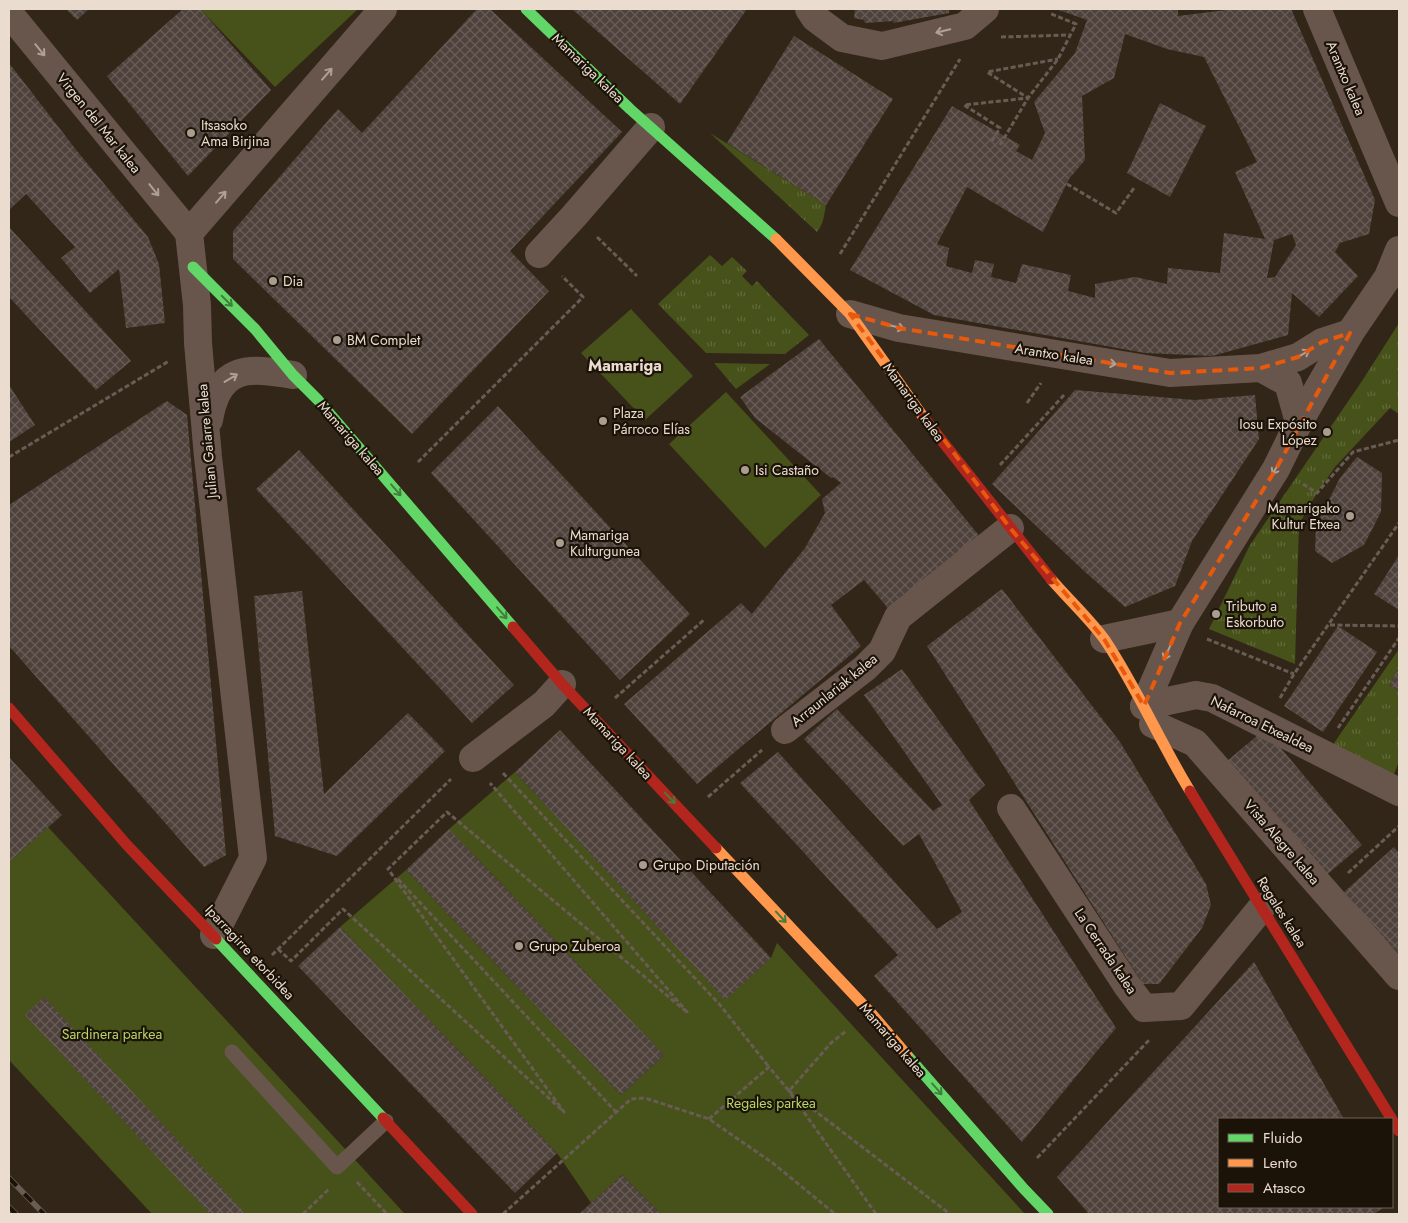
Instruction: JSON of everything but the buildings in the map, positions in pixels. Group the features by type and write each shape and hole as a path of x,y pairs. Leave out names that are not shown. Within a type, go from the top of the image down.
{"street":[{"path":"189,233 383,9"},
{"name":"Mamariga kalea","path":"526,9 650,127 776,238 850,314 913,403 1010,528 1104,639 1149,715"},
{"path":"809,9 815,18 842,38 882,46 965,26 985,9"},
{"name":"Arantxo kalea","path":"1317,9 1399,203"},
{"name":"Virgen del Mar kalea","path":"9,13 189,233"},
{"path":"539,254 650,127"},
{"name":"Julian Gaiarre kalea","path":"189,233 206,436 253,858 214,935"},
{"path":"1149,715 1180,623 1276,468 1299,422 1350,333 1388,277 1399,250"},
{"name":"Mamariga kalea","path":"193,267 255,329 293,375 318,400 562,684 870,1013 1048,1214"},
{"name":"Arantxo kalea","path":"850,314 899,328 1170,372 1261,368 1298,357 1322,342 1350,333"},
{"path":"1261,368 1288,383 1299,422"},
{"path":"206,436 210,413 218,388 227,378 238,373 256,370 293,375"},
{"name":"Arraunlariak kalea","path":"785,730 865,668 882,651 898,616 1010,528"},
{"path":"1104,639 1180,623"},
{"path":"482,756 544,704 562,684"},
{"name":"Nafarroa Etxealdea","path":"1149,715 1196,694 1212,698 1399,792"},
{"name":"Iparragirre etorbidea","path":"9,708 126,844 214,935 472,1214"},
{"name":"Vista Alegre kalea","path":"1149,715 1195,743 1399,976"},
{"name":"Regales kalea","path":"1149,715 1176,769 1391,1118"},
{"name":"La Cerrada kalea","path":"1011,808 1144,1008 1181,1006"},
{"path":"1181,1006 1262,907"}],"lane":[{"path":"232,1052 337,1167 386,1121"}],"path":[{"path":"1000,146 1028,98 1058,59 1076,24 1049,13"},
{"path":"1000,37 1069,35"},
{"path":"840,254 961,58"},
{"path":"1028,98 987,72 1058,59"},
{"path":"992,140 1000,128 964,105 1028,98"},
{"path":"1067,184 1116,213 1134,188"},
{"path":"622,259 637,276"},
{"path":"418,462 583,296"},
{"path":"9,457 198,343"},
{"path":"1027,403 1046,377"},
{"path":"979,488 1064,395"},
{"path":"1302,483 1317,493 1353,452 1399,440"},
{"path":"1207,639 1294,674 1399,522"},
{"path":"624,689 705,619"},
{"path":"1329,625 1399,626"},
{"name":"Nafarroa Etxealdea","path":"1322,752 1399,638"},
{"name":"Arraunlariak kalea","path":"718,788 785,730"},
{"path":"388,869 564,1112 343,909 291,961 278,948 482,756"},
{"path":"388,869 447,812 688,1013 485,777 482,756"},
{"path":"482,756 720,1005 789,1091 876,1214"},
{"path":"1326,892 1399,826"},
{"path":"388,869 616,1112"},
{"path":"1016,1180 1181,1006"},
{"path":"789,1091 831,1043"},
{"path":"709,1119 769,1067"},
{"path":"789,1091 950,1214"},
{"path":"503,1214 616,1112 632,1099 645,1098 709,1119 774,1164 835,1214"},
{"path":"354,1179 387,1214"},
{"path":"303,1214 335,1184"}],"highlighted area":[{"path":"850,314 899,328 1170,373 1261,368 1298,357 1322,342 1350,333 1276,469 1180,623 1144,706 1104,639 1010,528"}],"green space":[{"path":"200,9 358,9 275,87"},
{"path":"710,133 826,205 822,222 817,232"},
{"path":"710,255 722,266 732,257 747,271 742,276 752,286 757,281 809,335 785,354 706,353 658,304"},
{"path":"631,309 693,376 645,420 581,353"},
{"path":"1399,323 1399,414 1390,408 1335,467 1299,524 1295,664 1209,629 1250,545 1362,381"},
{"path":"714,363 770,364 736,389"},
{"name":"Isi Castaño","path":"726,392 821,495 765,548 669,444"},
{"path":"1399,649 1399,667 1389,685 1399,691 1399,761 1393,777 1332,746"},
{"name":"Regales parkea","path":"515,772 725,999 771,958 777,943 1025,1214 661,1214 622,1175 591,1203 557,1153 340,927 406,870 621,1095 664,1055 449,829"},
{"name":"Sardinera parkea","path":"48,827 405,1214 152,1214 9,1060 9,862"}],"railway":[{"path":"9,1178 44,1214"},
{"path":"9,1207 16,1214"}],"traffic: fast":[{"path":"526,9 630,109 776,239"},
{"path":"193,267 255,329 513,627"},
{"path":"216,939 383,1118"},
{"path":"907,1055 1048,1214"}],"traffic: slow":[{"path":"776,239 850,314 924,418"},
{"path":"1051,579 1092,624 1117,658 1190,791"},
{"path":"716,848 871,1013 907,1055"}],"traffic: jam":[{"path":"924,418 1051,579"},
{"path":"513,627 562,684 716,848"},
{"path":"9,708 126,844 216,939"},
{"path":"1190,791 1391,1118"},
{"path":"383,1118 472,1214"},
{"path":"1393,1121 1399,1131"}],"place":[{"name":"Itsasoko Ama Birjina","path":"191,133"},
{"name":"Dia","path":"273,281"},
{"name":"BM Complet","path":"337,340"},
{"name":"Plaza Párroco Elías","path":"603,421"},
{"name":"Iosu Expósito López","path":"1327,432"},
{"name":"Isi Castaño","path":"745,470"},
{"name":"Mamarigako Kultur Etxea","path":"1350,516"},
{"name":"Mamariga Kulturgunea","path":"560,543"},
{"name":"Tributo a Eskorbuto","path":"1216,614"},
{"name":"Grupo Diputación","path":"643,865"},
{"name":"Grupo Zuberoa","path":"519,946"}],"district":[{"name":"Mamariga","path":"625,365"}]}
